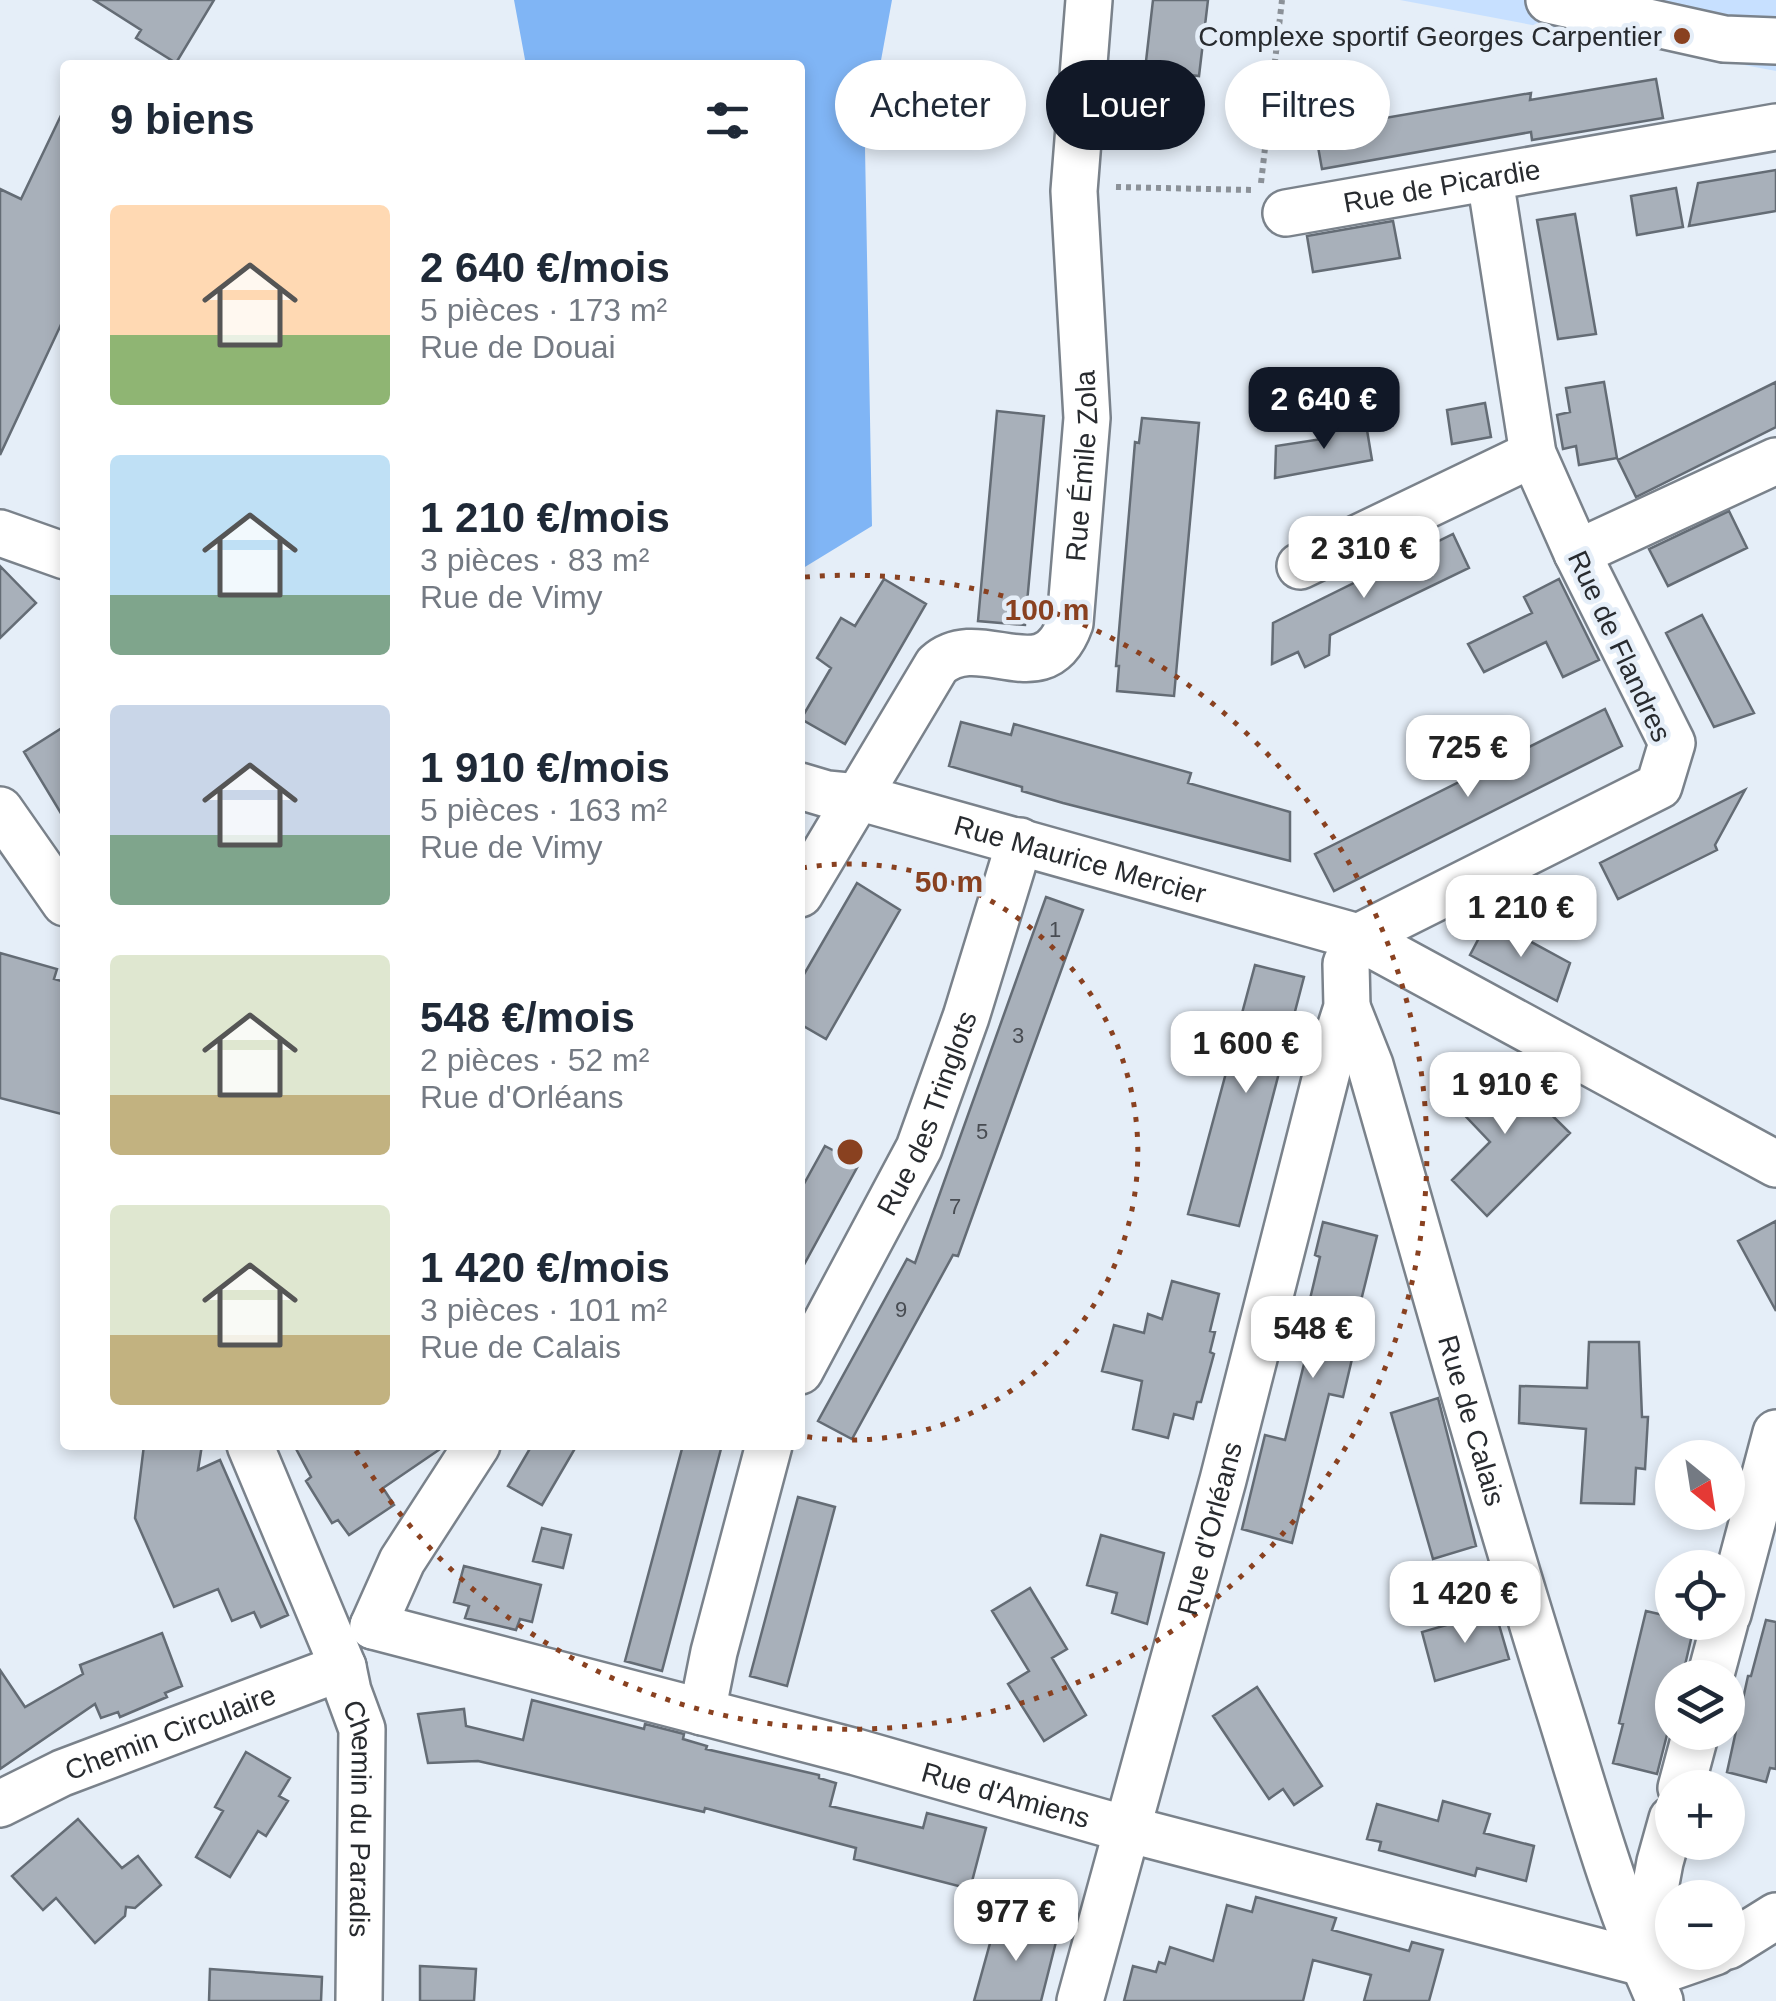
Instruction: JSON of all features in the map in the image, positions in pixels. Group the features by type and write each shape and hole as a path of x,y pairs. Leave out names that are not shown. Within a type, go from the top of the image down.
{"street":[{"path":"1074,186 1089,0"},
{"path":"1549,0 1724,39 1776,41"},
{"name":"Rue de Picardie","path":"1273,202 1490,179 1776,128"},
{"name":"Rue de Flandres","path":"1358,938 1658,786 1672,742 1577,553 1533,454 1490,179"},
{"name":"Rue Émile Zola","path":"858,797 936,665 947,656 981,652 1025,660 1043,657 1058,649 1070,623 1087,418 1074,186"},
{"path":"1300,566 1533,454"},
{"path":"1577,553 1776,462"},
{"path":"0,533 60,554"},
{"name":"Rue Maurice Mercier","path":"805,787 858,797 1358,938 1776,1164"},
{"path":"805,886 858,797"},
{"path":"0,810 60,896"},
{"name":"Rue des Tringlots","path":"805,1362 919,1148 966,1017 1020,842"},
{"name":"Rue d'Orléans","path":"1080,2001 1347,1007 1346,964 1358,938"},
{"name":"Rue de Calais","path":"1347,1007 1370,1066 1636,1981 1660,2001"},
{"path":"1745,1550 1776,1433"},
{"name":"Chemin du Paradis","path":"252,1450 337,1655 362,1729 359,2001"},
{"path":"337,1655 373,1626 402,1561 474,1450"},
{"path":"702,1712 768,1450"},
{"name":"Rue d'Amiens","path":"373,1626 1125,1828 1636,1981 1664,1970"},
{"name":"Chemin Circulaire","path":"0,1804 62,1772 337,1655"},
{"path":"1636,1981 1661,1860"},
{"path":"1745,1935 1776,1916"}],"path":[{"path":"1074,186 1273,202 1282,0"}],"shaded area":[{"path":"514,0 892,0 881,60 835,60 835,150 865,150 872,526 805,567 805,60 525,60"},
{"name":"Complexe sportif Georges Carpentier","path":"1400,0 1776,0 1776,71"}],"building":[{"path":"94,0 214,0 178,60 171,60 136,38 141,30"},
{"path":"1153,0 1208,0 1201,60 1146,60"},
{"path":"1656,79 1663,118 1532,140 1531,132 1322,169 1319,150 1390,150 1390,117 1531,93 1530,100"},
{"path":"60,117 60,327 0,455 0,189 21,199"},
{"path":"1776,170 1776,211 1689,226 1698,183"},
{"path":"1676,188 1683,227 1637,235 1631,196"},
{"path":"1575,214 1596,334 1558,339 1537,220"},
{"path":"1393,221 1400,258 1313,272 1307,236"},
{"path":"1604,382 1617,458 1579,465 1576,446 1563,449 1557,415 1570,412 1566,388"},
{"path":"1776,382 1776,427 1636,497 1618,460"},
{"path":"1485,403 1491,437 1452,444 1447,410"},
{"path":"997,411 1044,416 1025,625 978,621"},
{"path":"1142,418 1199,423 1174,696 1117,691 1135,442 1139,443"},
{"path":"1366,424 1372,460 1275,478 1276,446 1322,439 1321,432"},
{"path":"1729,511 1747,548 1668,586 1649,549"},
{"path":"1453,534 1469,568 1330,635 1329,655 1305,667 1298,652 1272,664 1273,623"},
{"path":"0,566 36,603 0,638"},
{"path":"884,579 926,604 845,744 805,721 805,712 831,668 817,658 841,618 855,626"},
{"path":"1559,579 1599,660 1563,677 1546,642 1484,672 1468,644 1532,613 1524,597"},
{"path":"1702,615 1754,713 1714,727 1666,633"},
{"path":"1605,709 1622,746 1334,891 1315,854"},
{"path":"961,722 1011,735 1014,724 1191,773 1188,783 1290,812 1290,861 1063,803 949,766"},
{"path":"60,729 60,812 24,752"},
{"path":"1745,790 1715,845 1717,850 1618,899 1600,863"},
{"path":"857,883 900,910 826,1039 805,1027 805,972"},
{"path":"1046,897 1083,910 958,1256 953,1255 852,1439 818,1421 907,1259 915,1263"},
{"path":"1489,919 1570,963 1557,1001 1470,955"},
{"path":"0,953 57,969 54,979 60,981 60,1114 0,1098"},
{"path":"1255,965 1304,977 1239,1226 1188,1214"},
{"path":"1497,1061 1570,1133 1487,1216 1452,1180 1490,1142 1454,1104"},
{"path":"825,1146 859,1164 805,1263 805,1182"},
{"path":"1776,1221 1776,1311 1738,1241"},
{"path":"1323,1222 1377,1236 1351,1341 1356,1342 1343,1397 1329,1394 1292,1543 1242,1529 1265,1435 1285,1440 1307,1352 1301,1351 1314,1300 1310,1299 1320,1257 1315,1255"},
{"path":"1172,1281 1219,1294 1210,1331 1215,1332 1210,1352 1214,1354 1201,1402 1197,1402 1193,1419 1174,1414 1168,1438 1133,1429 1142,1381 1102,1371 1114,1325 1144,1333 1148,1314 1162,1319"},
{"path":"1589,1342 1639,1342 1642,1417 1648,1417 1645,1469 1636,1468 1634,1504 1581,1503 1586,1429 1519,1423 1520,1386 1587,1388"},
{"path":"1438,1398 1476,1546 1433,1559 1391,1413"},
{"path":"143,1450 201,1450 198,1470 220,1460 288,1615 261,1627 254,1612 232,1621 218,1589 174,1607 135,1518"},
{"path":"297,1450 439,1450 383,1488 394,1505 349,1535 338,1520 332,1523 306,1481 311,1477"},
{"path":"529,1450 574,1450 542,1505 508,1486"},
{"path":"682,1450 721,1450 662,1671 625,1661"},
{"path":"798,1497 835,1507 787,1686 750,1676"},
{"path":"542,1528 571,1535 563,1568 533,1561"},
{"path":"1101,1535 1164,1553 1147,1624 1112,1613 1117,1593 1087,1585"},
{"path":"464,1566 541,1585 532,1622 520,1619 516,1630 465,1618 469,1606 454,1602"},
{"path":"1030,1588 1067,1649 1052,1658 1086,1715 1044,1741 1008,1684 1029,1671 992,1611"},
{"path":"1495,1611 1509,1659 1435,1681 1422,1632"},
{"path":"1646,1611 1655,1613 1655,1640 1691,1640 1686,1660 1655,1660 1655,1750 1663,1750 1655,1774 1613,1763 1623,1724 1619,1723"},
{"path":"1766,1620 1776,1622 1776,1769 1770,1768 1766,1782 1745,1777 1745,1770 1727,1770 1732,1750 1745,1750 1745,1690"},
{"path":"162,1633 182,1686 165,1693 167,1697 120,1717 118,1712 101,1718 95,1704 0,1769 0,1670 25,1707 83,1674 80,1665"},
{"path":"1257,1687 1322,1786 1294,1805 1283,1789 1269,1799 1213,1716"},
{"path":"532,1700 644,1729 645,1724 684,1734 683,1739 707,1746 706,1749 819,1775 836,1783 830,1806 923,1828 927,1813 986,1828 970,1889 854,1859 856,1848 705,1808 704,1812 478,1761 428,1763 418,1714 464,1709 466,1726 523,1740"},
{"path":"246,1752 290,1778 279,1796 288,1801 266,1836 258,1831 230,1877 196,1857 223,1811 215,1807"},
{"path":"1443,1801 1490,1814 1484,1833 1534,1846 1526,1881 1477,1868 1475,1876 1379,1850 1381,1842 1367,1839 1377,1804 1438,1821"},
{"path":"78,1819 122,1868 138,1856 161,1885 135,1908 126,1907 125,1916 95,1943 56,1898 43,1910 12,1876"},
{"path":"1256,1897 1336,1918 1332,1930 1409,1951 1412,1942 1443,1950 1429,2001 1364,2001 1371,1975 1313,1960 1303,2001 1124,2001 1133,1966 1156,1972 1159,1962 1165,1964 1170,1947 1213,1961 1227,1905 1252,1912"},
{"path":"997,1918 1058,1934 1041,2001 974,2001"},
{"path":"420,1966 476,1969 474,2001 420,2001"},
{"path":"210,1969 322,1977 321,2001 209,2001"}],"place":[{"name":"Complexe sportif Georges Carpentier","path":"1682,36"}]}
